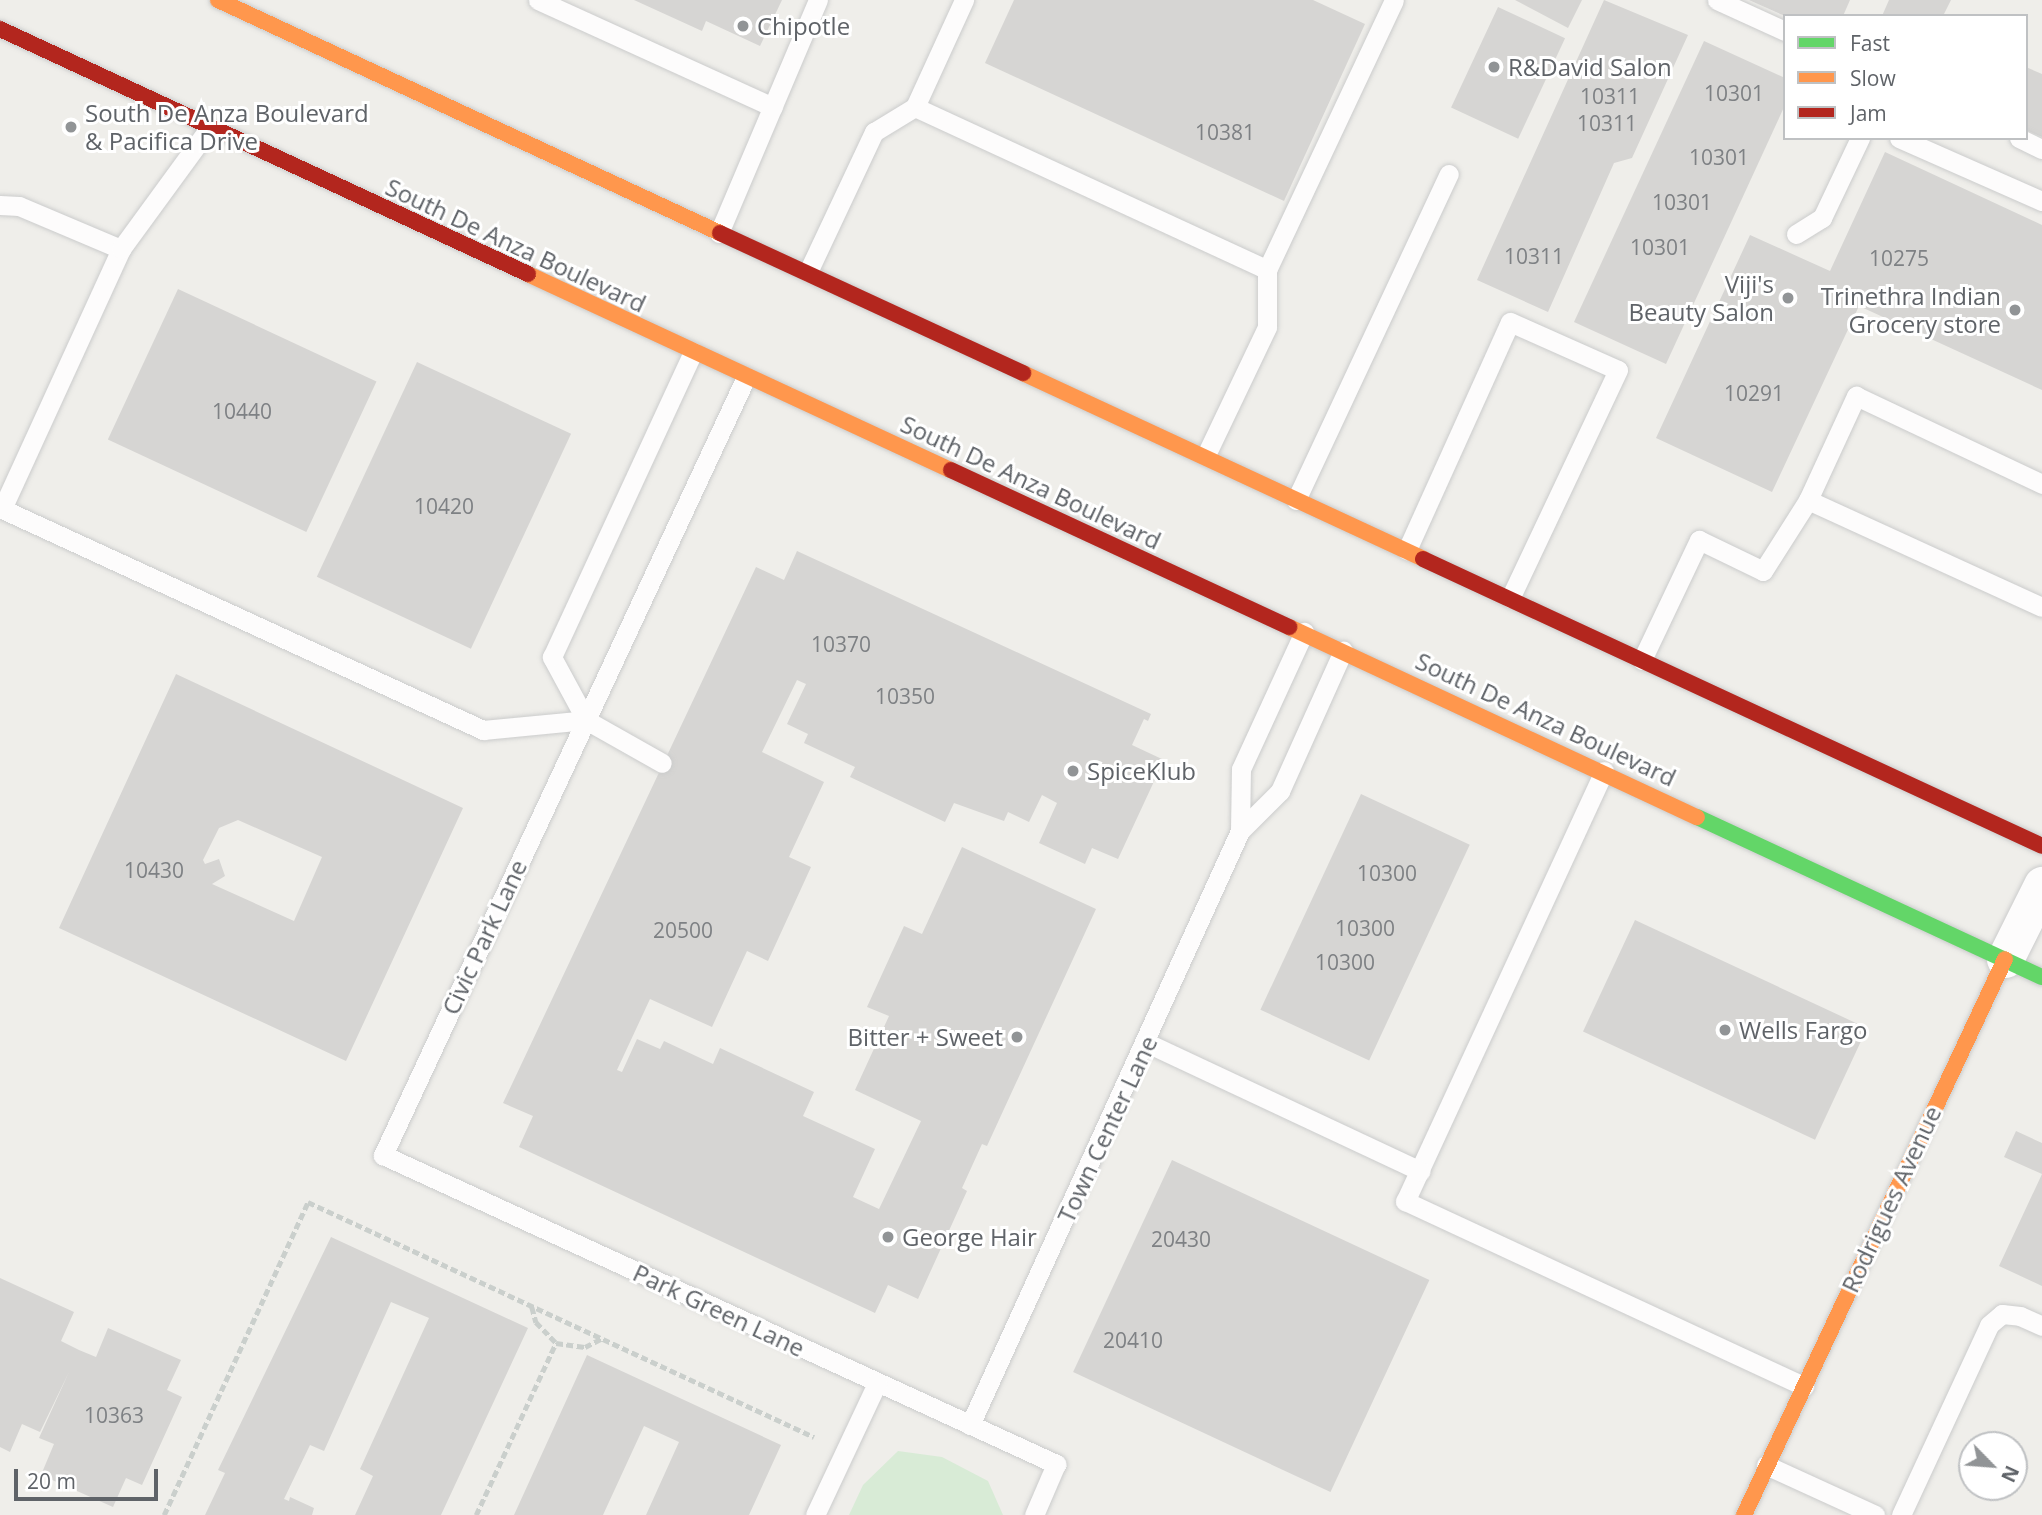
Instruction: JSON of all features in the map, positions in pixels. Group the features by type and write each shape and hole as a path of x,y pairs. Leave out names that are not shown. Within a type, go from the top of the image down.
{"main road":[{"path":"218,0 2042,846"},
{"name":"South De Anza Boulevard","path":"0,29 747,377 1604,771 2042,977"},
{"name":"Rodrigues Avenue","path":"1744,1515 2005,959"}],"street":[{"name":"Rodrigues Avenue","path":"2005,959 2042,885"}],"lane":[{"path":"538,0 773,107"},
{"path":"719,233 818,0"},
{"path":"808,272 874,132 915,107 964,0"},
{"path":"1206,456 1267,327 1268,270 1394,0"},
{"path":"1717,0 1783,30"},
{"path":"915,107 1268,270"},
{"path":"210,127 121,249 1,508 483,730 586,720"},
{"path":"1796,234 1822,218 1859,140"},
{"path":"1904,140 2042,201"},
{"path":"2023,140 2042,149"},
{"path":"1296,500 1449,174"},
{"path":"0,205 19,206 121,249"},
{"path":"1407,550 1510,322 1618,370 1510,598"},
{"path":"662,763 586,720 552,657 693,352"},
{"name":"Civic Park Lane","path":"383,1155 747,377"},
{"path":"1642,660 1699,540 1763,571 1808,500 1856,396 2042,484"},
{"path":"1808,500 2042,607"},
{"name":"Town Center Lane","path":"1240,831 1241,769 1304,632"},
{"name":"Town Center Lane","path":"970,1425 1147,1043 1240,831 1280,791 1343,650"},
{"path":"1604,771 1405,1202 1804,1385"},
{"path":"1147,1043 1420,1171"},
{"name":"Park Green Lane","path":"383,1155 1056,1464 1034,1515"},
{"path":"1901,1515 1989,1325 2002,1314 2020,1316 2042,1326"},
{"path":"816,1515 877,1383"},
{"path":"1766,1465 1875,1515"}],"path":[{"path":"164,1515 308,1202 825,1442"},
{"path":"532,1306 536,1322 556,1343 585,1347 602,1339"},
{"path":"476,1515 556,1343"}],"green space":[{"path":"898,1451 942,1457 988,1481 1003,1515 849,1515 863,1485"}],"building":[{"name":"Chipotle","path":"634,0 782,0 760,46 706,21 702,31"},
{"path":"1014,0 1313,0 1365,24 1284,201 985,63"},
{"path":"1515,0 1582,0 1568,28"},
{"path":"1604,0 1688,35 1632,158 1614,163 1548,312 1477,280"},
{"path":"1749,0 1850,0 1844,14 1783,15"},
{"path":"1889,0 1951,0 1944,14 1883,14"},
{"path":"1498,7 1565,38 1518,139 1451,108"},
{"path":"1704,41 1783,77 1783,109 1666,364 1574,322"},
{"path":"2028,68 2042,74 2042,137 2028,131"},
{"path":"1885,152 2042,225 2042,390 1859,306 1772,492 1656,438 1750,235 1830,271"},
{"path":"178,289 376,382 306,532 108,439"},
{"path":"417,362 571,434 471,649 317,577"},
{"path":"797,551 1151,714 1148,721 1144,719 1132,745 1164,760 1118,859 1092,848 1085,864 1039,843 1057,803 1042,795 1029,822 1008,812 1004,821 954,803 945,822 850,777 855,767 804,743 808,734 787,724 806,684 797,680 762,752 824,782 789,857 811,867 768,961 747,951 712,1027 650,999 617,1070 622,1072 637,1039 660,1049 664,1041 713,1064 720,1048 814,1092 803,1116 875,1149 853,1197 879,1209 921,1121 855,1090 889,1016 867,1007 904,926 922,934 962,847 1096,909 987,1146 982,1144 962,1188 967,1191 918,1299 888,1285 875,1313 519,1147 533,1116 503,1103 756,567 784,580"},
{"path":"176,674 463,808 346,1061 59,928","holes":["238,820 322,857 294,921 212,884 225,876 219,859 205,864 203,860 219,828"]},
{"path":"1361,794 1470,845 1369,1060 1260,1010"},
{"name":"Wells Fargo","path":"1635,920 1867,1028 1815,1140 1583,1031"},
{"path":"2016,1131 2042,1143 2042,1174 2004,1157"},
{"path":"1172,1160 1429,1280 1330,1492 1073,1372"},
{"path":"2042,1174 2042,1286 1999,1266"},
{"path":"331,1237 528,1328 441,1515 355,1515 373,1476 360,1469 429,1318 391,1302 324,1451 310,1445 284,1499 289,1501 290,1497 314,1508 312,1515 205,1515 225,1473 218,1470"},
{"path":"0,1278 74,1312 61,1341 79,1350 96,1357 108,1328 181,1360 167,1390 182,1397 142,1485 126,1478 113,1507 41,1475 54,1444 39,1438 69,1372 40,1432 22,1424 10,1452 0,1447"},
{"path":"587,1355 781,1445 749,1515 646,1515 679,1442 644,1426 603,1515 514,1515"}],"traffic: fast":[{"path":"1697,817 2042,977"}],"traffic: slow":[{"path":"218,0 720,233"},
{"path":"528,274 951,470"},
{"path":"1023,373 1423,559"},
{"path":"1289,627 1697,817"},
{"path":"1744,1515 2005,959"}],"traffic: jam":[{"path":"0,29 528,274"},
{"path":"720,233 1023,373"},
{"path":"951,470 1289,627"},
{"path":"1423,559 2042,846"}],"place":[{"name":"Chipotle","path":"743,26"},
{"name":"R&David Salon","path":"1494,67"},
{"name":"South De Anza Boulevard & Pacifica Drive","path":"71,127"},
{"name":"Viji's Beauty Salon","path":"1788,298"},
{"name":"Trinethra Indian Grocery store","path":"2015,310"},
{"name":"SpiceKlub","path":"1073,771"},
{"name":"Wells Fargo","path":"1725,1030"},
{"name":"Bitter + Sweet","path":"1017,1037"},
{"name":"George Hair","path":"888,1237"}]}
